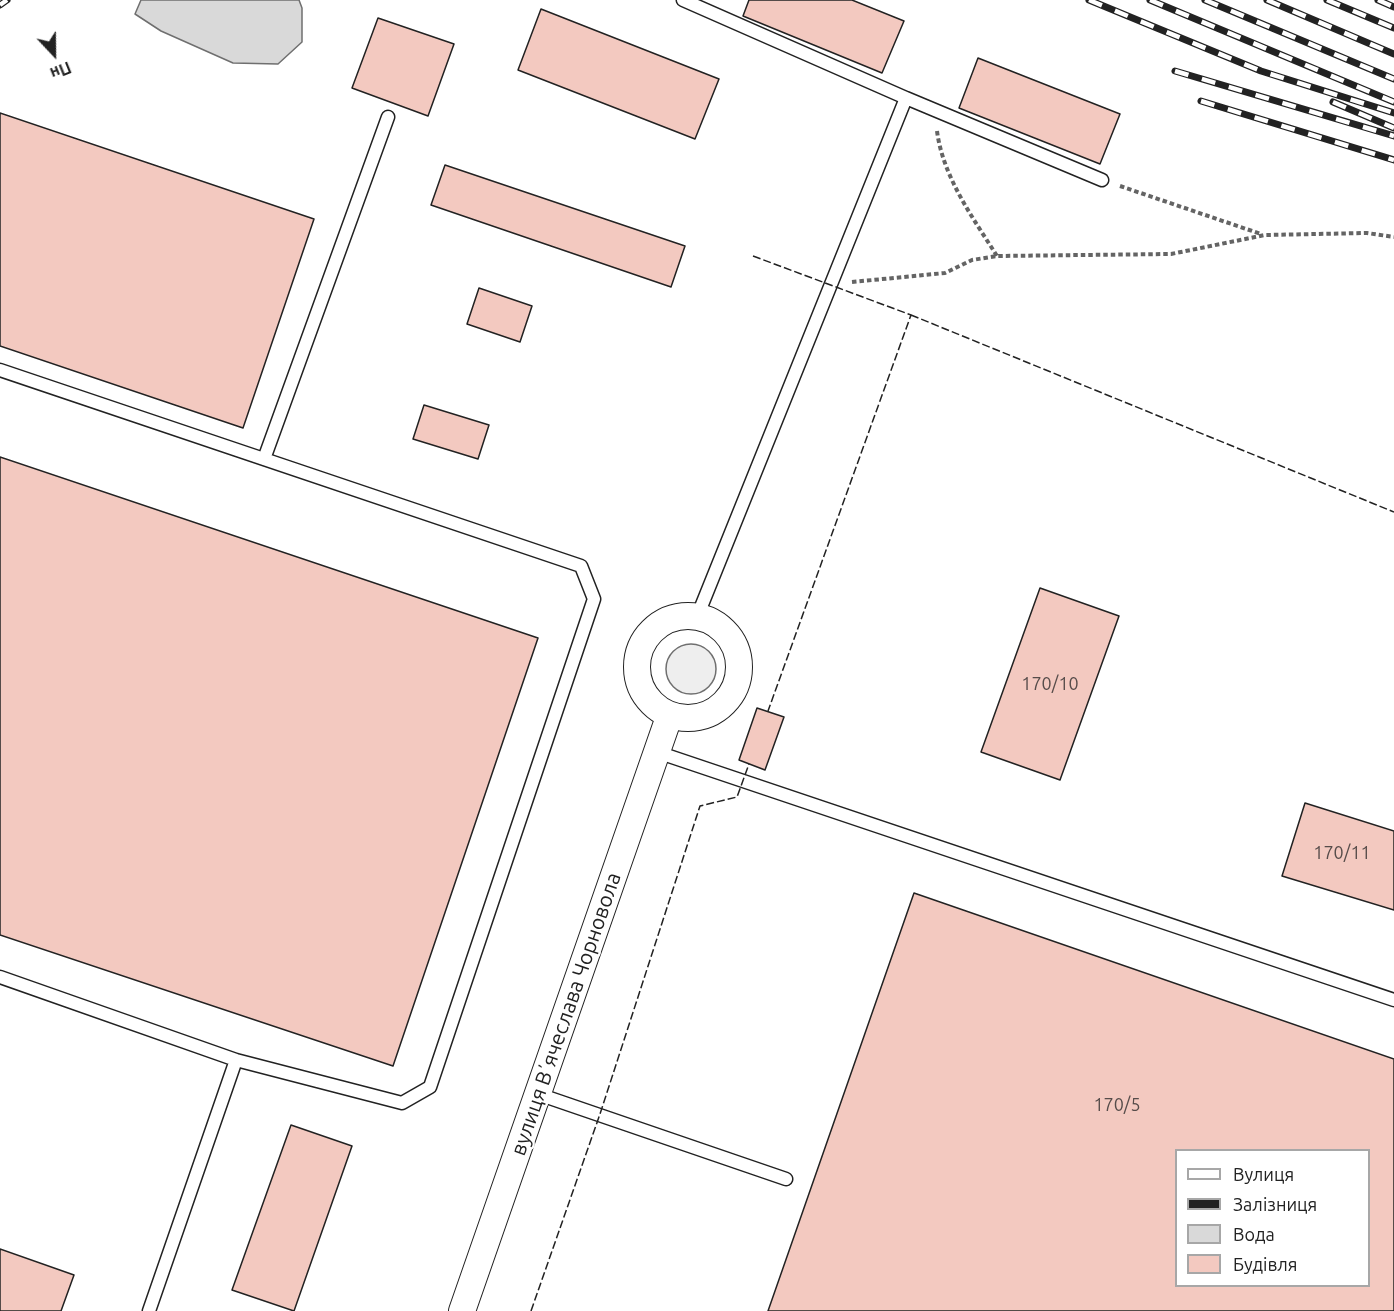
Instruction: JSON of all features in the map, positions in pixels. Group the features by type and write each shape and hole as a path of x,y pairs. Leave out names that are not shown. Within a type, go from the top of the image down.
{"street":[{"path":"680,616 697,617 713,622 731,639 740,663 738,680 732,695 712,712 688,718 669,717 657,709 645,695 639,680 637,663 641,647 651,632 664,622 680,616"},
{"name":"вулиця Вʼячеслава Чорновола","path":"462,1311 669,717"}],"lane":[{"path":"683,0 906,98 1102,180"},
{"path":"697,617 829,284 906,98"},
{"path":"264,459 388,117"},
{"path":"0,370 581,566 594,599 430,1087 402,1103 236,1060 0,977"},
{"path":"657,752 1394,1000"},
{"path":"149,1311 236,1060"},
{"path":"538,1094 786,1179"}],"path":[{"path":"934,109 940,153 966,208 997,256"},
{"path":"1102,180 1264,235"},
{"path":"829,284 945,273 972,261 997,256 1171,254 1264,235 1367,233 1394,237"}],"shaded area":[{"path":"686,644 696,644 709,651 716,664 716,674 709,687 696,694 686,694 677,690 670,683 666,674 666,664 670,655 677,648"}],"water":[{"path":"141,0 299,0 302,8 302,42 278,64 233,63 161,31 135,14"}],"building":[{"path":"749,0 852,0 904,21 882,73 743,16"},
{"path":"541,9 719,79 695,139 518,70"},
{"path":"378,18 454,44 428,116 352,88"},
{"path":"978,58 1120,114 1100,164 959,108"},
{"path":"0,113 314,219 243,428 0,346"},
{"path":"445,165 685,246 671,287 431,205"},
{"path":"479,288 532,306 520,342 467,324"},
{"path":"424,405 489,425 478,459 413,439"},
{"path":"0,457 538,638 393,1066 0,935"},
{"path":"1040,588 1119,616 1060,780 981,752"},
{"path":"757,708 784,717 765,770 739,760"},
{"path":"1305,803 1394,831 1394,910 1282,876"},
{"path":"914,893 1394,1059 1394,1311 768,1311"},
{"path":"291,1125 352,1146 294,1311 232,1290"},
{"path":"0,1249 74,1275 61,1311 0,1311"}],"railway":[{"path":"0,5 7,0"},
{"path":"1089,0 1261,71 1394,113"},
{"path":"1150,0 1394,102"},
{"path":"1205,0 1394,79"},
{"path":"1267,0 1394,54"},
{"path":"1327,0 1394,28"},
{"path":"1378,0 1394,7"},
{"path":"1175,71 1394,136"},
{"path":"1201,101 1394,160"},
{"path":"1333,102 1394,128"}],"fence":[{"path":"753,256 911,315 768,711"},
{"path":"911,315 1394,512"},
{"path":"531,1311 600,1114 700,806 737,797 749,764"}]}
